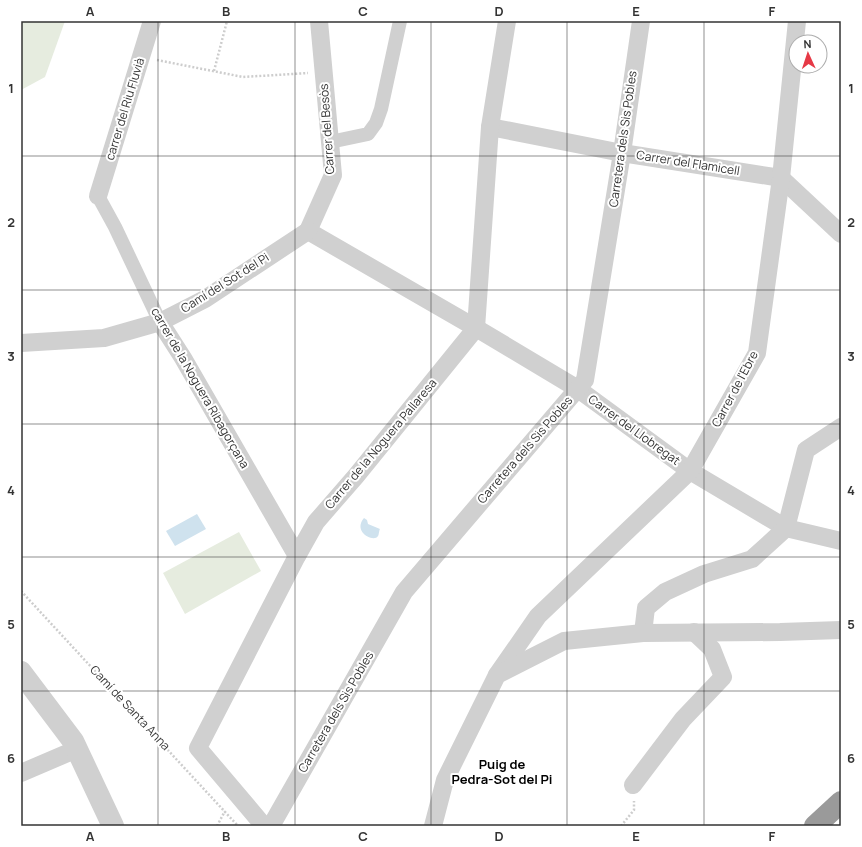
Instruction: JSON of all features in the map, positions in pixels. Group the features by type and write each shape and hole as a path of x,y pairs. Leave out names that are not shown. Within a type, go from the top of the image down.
{"highway":[{"path":"817,824 841,802"}],"street":[{"name":"carrer del Riu Fluvià","path":"98,196 152,21"},
{"name":"Carrer del Besòs","path":"308,231 333,175 319,21"},
{"path":"330,142 368,134 376,123 381,109 400,21"},
{"path":"476,328 490,127 507,21"},
{"name":"Carretera dels Sis Pobles","path":"271,826 404,592 585,380 622,153 641,21"},
{"name":"Carrer de l'Ebre","path":"433,826 445,780 497,675 538,616 690,471 757,353 781,178 797,21"},
{"name":"Carrer del Flamicell","path":"490,127 622,153 781,178"},
{"path":"781,178 841,234"},
{"name":"carrer de la Noguera Ribagorçana","path":"98,196 115,227 160,322 183,358 297,556"},
{"name":"Carrer del Llobregat","path":"308,231 578,389 690,471 786,528 841,541"},
{"name":"Camí del Sot del Pi","path":"21,343 104,338 160,322 205,299 308,231"},
{"name":"Carrer de la Noguera Pallaresa","path":"264,826 198,748 316,522 356,476 476,328"},
{"path":"643,633 646,608 665,592 704,574 752,559 786,528 806,450 841,427"},
{"path":"497,675 564,641 643,633 841,630"},
{"path":"633,785 683,719 723,677 712,649 694,632"},
{"path":"21,672 73,741 113,826"},
{"path":"21,772 77,749"}],"path":[{"path":"214,71 227,21"},
{"path":"141,56 243,77 323,73"},
{"name":"Camí de Santa Anna","path":"21,591 238,826"},
{"path":"621,826 634,810 633,785"},
{"path":"217,826 225,812"}],"shaded area":[{"path":"21,21 65,21 45,77 21,90"},
{"path":"239,532 261,571 185,614 163,573"}],"water":[{"path":"197,514 206,529 175,546 166,531"},
{"path":"364,518 367,520 368,524 380,529 376,538 369,537 362,532 361,523"}],"district":[{"name":"Puig de Pedra-Sot del Pi","path":"502,772"}]}
